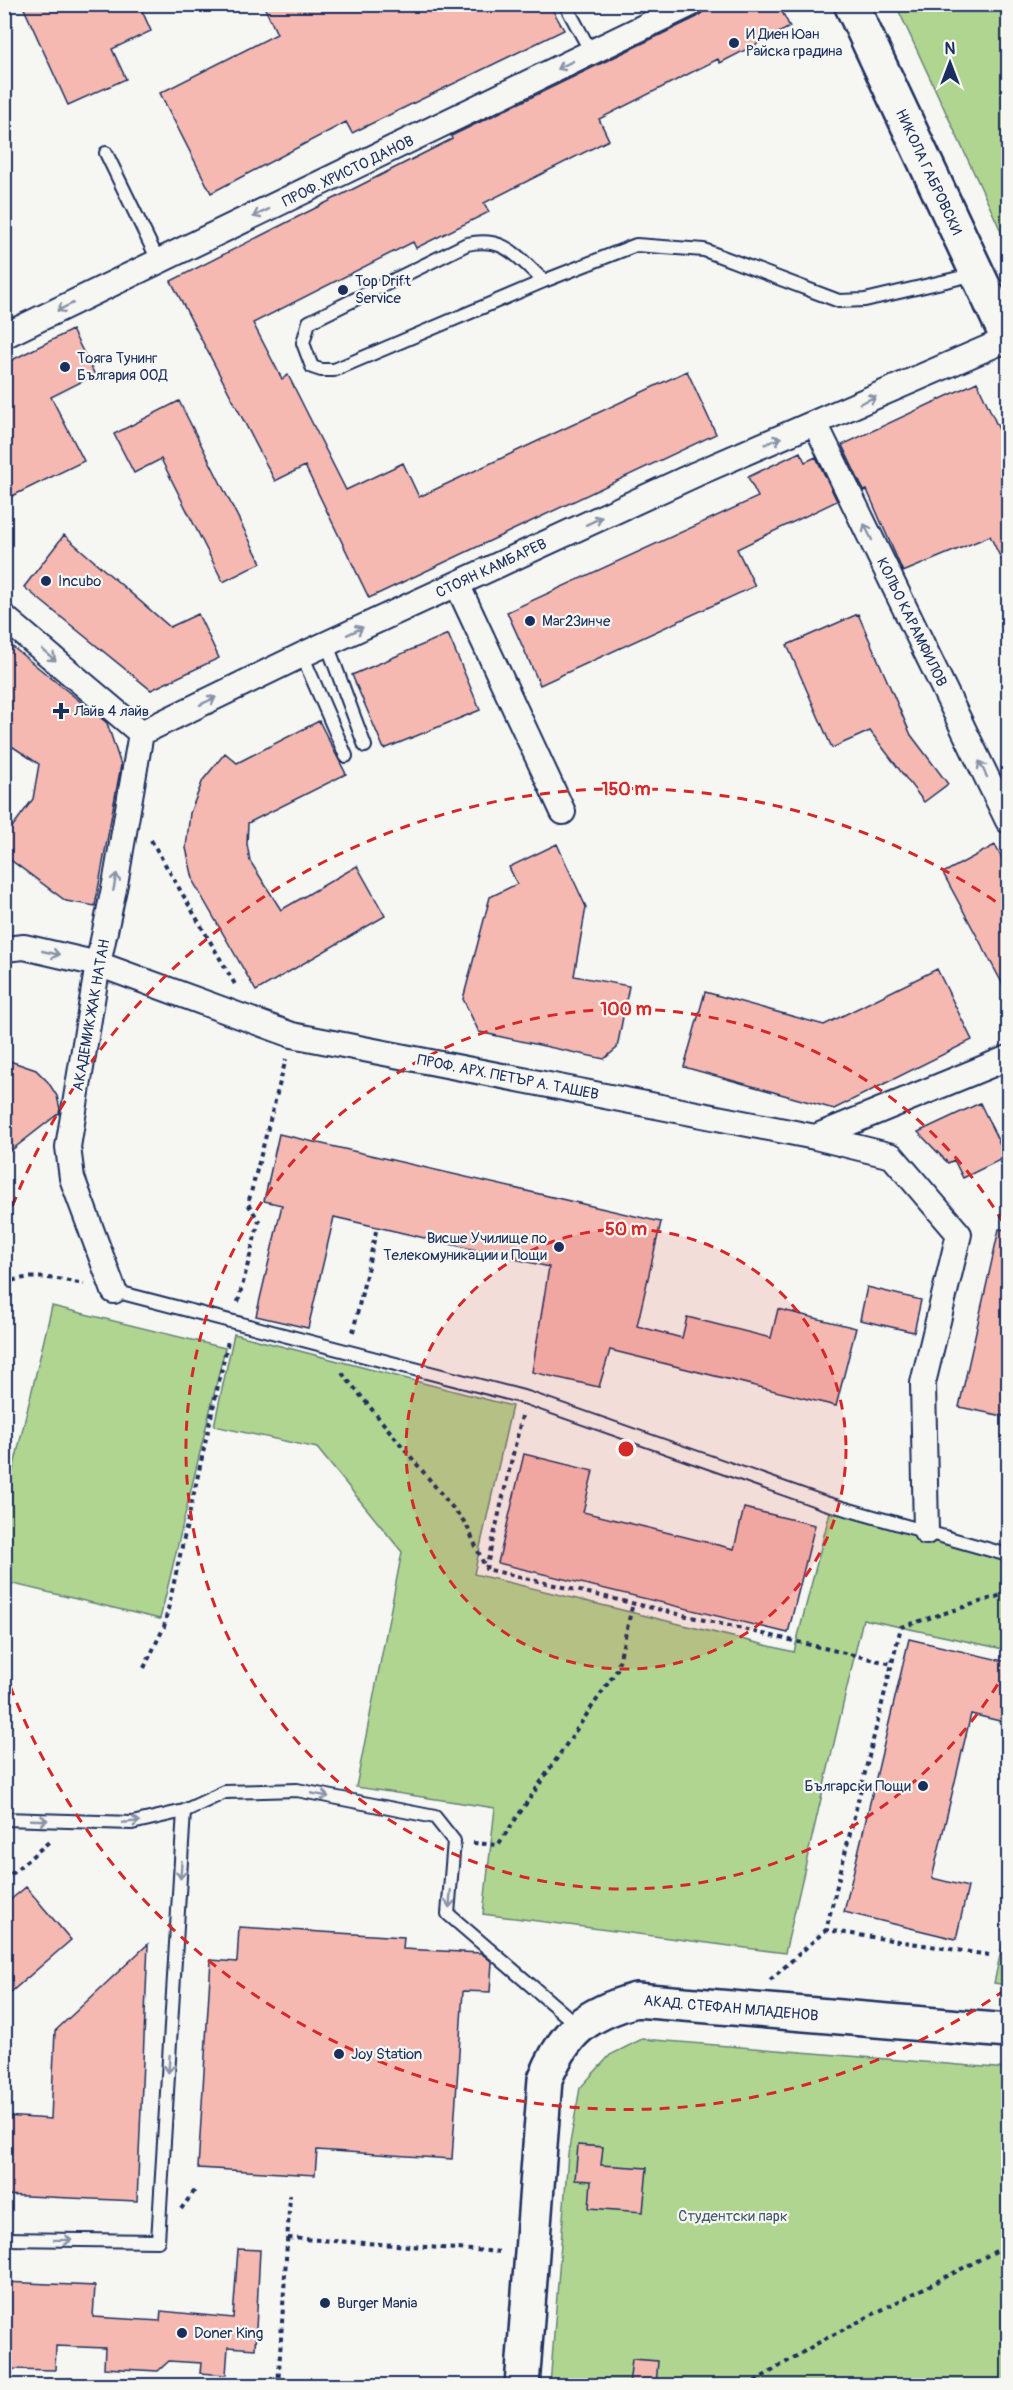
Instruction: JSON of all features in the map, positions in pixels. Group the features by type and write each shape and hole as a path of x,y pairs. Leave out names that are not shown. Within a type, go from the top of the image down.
{"street":[{"name":"ПРОФ. ХРИСТО ДАНОВ","path":"4,336 691,4"},
{"name":"НИКОЛА ГАБРОВСКИ","path":"851,4 1008,339"},
{"name":"СТОЯН КАМБАРЕВ","path":"141,733 302,655 686,479 1008,339"},
{"name":"КОЛЬО КАРАМФИЛОВ","path":"815,423 1008,821"},
{"path":"457,584 563,812"},
{"path":"4,617 141,733"},
{"name":"АКАДЕМИК ЖАК НАТАН","path":"114,1291 72,1178 68,1147 98,964 141,733"},
{"name":"ПРОФ. АРХ. ПЕТЪР А. ТАШЕВ","path":"4,949 24,947 98,964 292,1035 815,1137 892,1156 959,1234 923,1383 926,1532"},
{"path":"815,1137 1008,1058"},
{"name":"АКАД. СТЕФАН МЛАДЕНОВ","path":"522,2385 545,2079 558,2050 578,2026 605,2009 636,2000 1008,2031"}],"lane":[{"path":"566,4 591,52"},
{"path":"106,153 159,262"},
{"path":"544,281 501,243 485,240 467,244 309,322 303,343 312,367 334,370 544,281 636,245 704,250 838,301 865,300 977,274"},
{"path":"327,644 365,746"},
{"path":"302,655 346,756"},
{"path":"114,1291 526,1398 825,1503 1008,1555"},
{"path":"4,1819 132,1823 184,1811 225,1792 297,1790 435,1817 454,1841 448,1914 578,2026"},
{"path":"4,2239 158,2241 184,1811"}],"path":[{"path":"129,803 258,1023"},
{"path":"144,1668 164,1627 233,1322 259,1221 248,1204 292,1035"},
{"path":"349,1352 377,1227"},
{"path":"4,1284 14,1280 52,1277 114,1291"},
{"path":"318,1344 466,1524 486,1569"},
{"path":"486,1569 526,1398"},
{"path":"486,1569 892,1664"},
{"path":"738,2009 826,1930 901,1628 1008,1593"},
{"path":"454,1841 498,1845 617,1670 633,1604"},
{"path":"4,1880 73,1821"},
{"path":"826,1930 989,1955"},
{"path":"278,2385 290,2195"},
{"path":"288,2238 533,2253"},
{"path":"747,2385 823,2340 1008,2245"}],"green space":[{"path":"896,5 1008,5 1008,247 995,218"},
{"path":"52,1306 225,1348 160,1619 5,1582 5,1504"},
{"path":"234,1334 512,1406 474,1574 794,1652 830,1512 1008,1560 1008,1650 863,1619 785,1953 483,1914 495,1808 356,1787 402,1552 317,1448 214,1426"},
{"path":"1008,1919 1008,1985 994,1983"},
{"name":"Студентски парк","path":"642,2039 1008,2069 1008,2385 550,2386 568,2154 580,2088 610,2055"}],"building":[{"path":"22,4 139,4 151,31 112,49 126,79 68,105"},
{"path":"263,4 549,4 564,30 352,133 346,122 211,193 160,93 277,34"},
{"path":"712,4 778,4 790,27 720,63 718,59 599,119 609,140 484,203 489,212 416,248 413,242 253,323 282,379 288,375 346,490 403,463 419,497 687,371 716,434 369,598 305,466 275,481 171,281 452,139 451,136 697,17"},
{"path":"72,330 95,375 51,397 84,461 4,500 4,364"},
{"path":"977,382 1008,449 1008,573 990,536 903,572 867,490 864,491 842,445"},
{"path":"179,401 261,563 223,582 161,459 134,473 114,434"},
{"path":"800,452 805,462 816,457 837,501 737,549 755,586 540,685 507,612 758,497 748,477"},
{"path":"64,535 170,627 198,614 219,658 151,690 24,587"},
{"path":"858,614 911,735 948,784 924,802 870,731 832,748 787,645"},
{"path":"448,634 480,710 384,749 352,675"},
{"path":"4,640 107,723 121,765 95,906 66,901 4,855 4,838 33,799 39,764 4,741"},
{"path":"319,721 346,774 248,823 247,844 250,861 281,910 357,866 385,916 256,991 194,883 186,848 190,813 203,780 225,753 237,763"},
{"path":"557,844 586,907 574,976 629,986 617,1048 604,1059 479,1032 463,999 490,897 517,884 509,867"},
{"path":"995,845 1008,870 1008,994 943,873"},
{"path":"937,969 972,1040 834,1109 684,1067 705,992 824,1025"},
{"path":"4,1059 36,1070 57,1096 60,1109 59,1113 4,1156"},
{"path":"980,1103 1006,1157 963,1178 954,1160 948,1163 918,1132"},
{"name":"Висше Училище по Телекомуникации и Пощи","path":"279,1134 661,1222 637,1326 682,1338 687,1317 771,1338 778,1309 856,1328 836,1406 610,1350 599,1387 532,1372 549,1267 334,1217 308,1328 256,1316 282,1205 264,1201"},
{"path":"999,1229 1008,1230 1008,1417 959,1407"},
{"path":"867,1287 921,1300 914,1332 860,1320"},
{"path":"524,1454 593,1471 583,1512 734,1549 744,1508 815,1525 788,1633 498,1563"},
{"path":"909,1639 1008,1662 1008,1723 971,1714 932,1878 968,1887 956,1939 844,1912"},
{"path":"26,1887 71,1940 4,1998 4,1905"},
{"path":"239,1927 404,1937 403,1949 481,1953 492,1962 490,1992 463,1991 452,2159 317,2150 315,2175 198,2168 211,1960 237,1962"},
{"path":"148,1944 137,2201 4,2195 4,2116 51,2119 55,2031"},
{"path":"578,2145 603,2147 601,2165 647,2168 643,2212 589,2208 591,2181 575,2180"},
{"path":"238,2249 260,2250 255,2349 228,2347 226,2375 200,2373 201,2363 169,2361 158,2371 104,2368 105,2348 56,2346 55,2370 12,2369 12,2361 4,2361 4,2282 95,2286 93,2317 160,2321 161,2311 233,2318"},
{"path":"632,2359 658,2361 656,2385 629,2385"}],"place":[{"name":"И Диен Юан Райска градина","path":"734,43"},
{"name":"Top Drift Service","path":"343,290"},
{"name":"Тояга Тунинг България ООД","path":"65,367"},
{"name":"Incubo","path":"46,581"},
{"name":"Маг23инче","path":"530,621"},
{"name":"Лайв 4 лайв","path":"61,711"},
{"name":"Висше Училище по Телекомуникации и Пощи","path":"559,1247"},
{"name":"Български Пощи","path":"923,1786"},
{"name":"Joy Station","path":"339,2054"},
{"name":"Burger Mania","path":"325,2303"},
{"name":"Doner King","path":"182,2333"}]}
